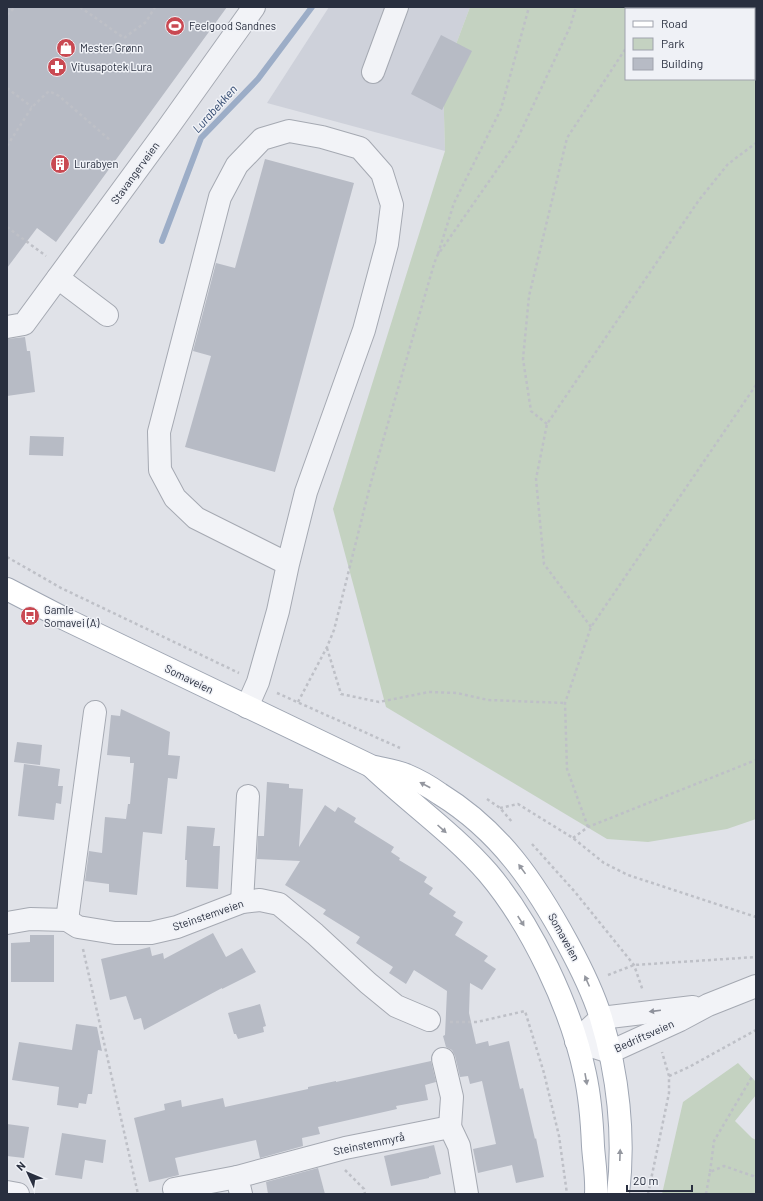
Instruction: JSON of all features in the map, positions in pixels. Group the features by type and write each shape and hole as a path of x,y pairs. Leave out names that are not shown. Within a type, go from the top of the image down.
{"main road":[{"name":"Somaveien","path":"7,589 65,619 371,766 405,774 432,788 455,803 481,824 510,854 534,886 554,917 583,973 601,1018 610,1052 618,1101 620,1143 618,1194"},
{"name":"Somaveien","path":"371,766 462,847 488,873 527,930 546,965 563,1001 585,1073 591,1109 596,1194"}],"street":[{"name":"Stavangerveien","path":"7,327 24,324 167,129 254,7"},
{"path":"373,72 397,7"},
{"path":"247,707 258,682 278,611 306,492 364,330 387,244 392,205 382,173 360,148 322,137 289,130 262,139 237,165 220,197 159,432 160,470 175,498 196,518 288,564"},
{"path":"61,274 107,314"},
{"path":"73,924 95,712"},
{"path":"242,902 242,877 248,796"},
{"name":"Steinstemveien","path":"7,923 30,920 73,924 115,933 151,933 177,927 242,902 260,900 279,904 396,1006 429,1020"},
{"name":"Bedriftsveien","path":"576,1041 610,1052 680,1020 708,1005 756,986"},
{"name":"Bedriftsveien","path":"601,1018 708,1005"},
{"path":"576,1041 601,1018"},
{"path":"443,1059 452,1097 450,1127 459,1146 467,1194"},
{"name":"Steinstemmyrå","path":"174,1189 239,1186 345,1148 450,1127"},
{"path":"7,1192 18,1194"}],"path":[{"path":"7,15 15,7"},
{"path":"80,7 124,38 146,22 155,7"},
{"path":"298,702 327,647 334,630 371,482 437,256 454,203 502,109 529,7"},
{"path":"437,256 515,144 570,27 576,7"},
{"path":"547,424 531,411 523,359 529,296 566,138 625,50"},
{"path":"7,88 32,107"},
{"path":"7,146 32,107 49,91 58,96 110,140"},
{"path":"591,627 544,564 536,479 547,424 699,200 728,164 756,143"},
{"path":"7,227 36,249"},
{"path":"588,828 567,769 565,703 591,627 756,385"},
{"path":"327,647 341,694 379,702 429,692 456,693 488,700 565,703"},
{"path":"573,838 588,828 756,760"},
{"path":"515,825 500,808 518,804 573,838 604,863 628,876 756,917"},
{"path":"530,842 575,892 634,965 646,998"},
{"path":"73,924 138,1194"},
{"path":"607,975 634,965 756,957"},
{"path":"429,1020 439,1022 477,1022 525,1011 544,1073 558,1129 567,1194"},
{"path":"669,1076 689,1067 756,1030"},
{"path":"648,1194 669,1093 669,1076 662,1049"},
{"path":"706,1194 714,1141 753,1075"},
{"path":"710,1172 724,1166 753,1176 756,1179"}],"shaded area":[{"path":"329,7 470,7 443,79 445,151 267,103"}],"green space":[{"path":"470,7 756,7 756,819 727,829 648,842 607,839 386,707 333,509 445,151 443,79"},
{"path":"738,1063 756,1082 756,1095 735,1121 752,1138 756,1140 756,1194 662,1194 683,1102"}],"building":[{"name":"Lurabyen","path":"7,7 227,7 56,242 37,228 7,268"},
{"path":"441,35 472,51 442,110 411,94"},
{"path":"265,159 354,183 275,472 185,447 211,356 193,351 216,263 235,268"},
{"path":"25,337 27,351 30,351 35,392 7,396 7,339"},
{"path":"30,436 64,437 63,456 29,455"},
{"path":"121,709 170,732 168,755 180,756 177,779 168,778 162,834 143,832 137,895 109,892 109,884 85,881 89,851 102,853 105,817 126,819 128,804 130,804 134,763 130,763 130,757 107,755 111,715 120,716"},
{"path":"17,742 42,745 40,765 14,762"},
{"path":"24,764 60,769 58,786 63,786 61,804 56,803 54,820 18,816"},
{"path":"267,782 289,784 289,788 303,789 299,847 325,805 335,812 338,807 356,818 354,822 394,847 391,852 400,858 399,860 427,877 424,882 433,888 429,894 456,912 453,916 463,922 455,935 488,956 484,961 496,969 482,990 470,983 469,1013 476,1044 488,1041 489,1046 509,1041 520,1089 523,1088 535,1139 536,1138 544,1177 516,1183 512,1165 478,1173 473,1149 496,1144 482,1081 470,1084 468,1076 460,1077 455,1056 452,1050 446,1047 443,1036 445,1035 447,991 414,970 406,984 389,973 393,967 356,943 360,937 323,914 326,910 285,885 300,861 257,859 258,836 264,836"},
{"path":"187,826 215,828 213,846 220,846 218,889 186,887 187,860 185,860"},
{"path":"213,933 226,957 242,948 256,972 222,988 144,1030 141,1018 134,1020 126,996 110,1000 101,959 150,947 152,956 163,953 164,959"},
{"path":"30,935 54,935 54,982 11,982 11,943 30,942"},
{"path":"260,1004 266,1026 263,1027 264,1032 238,1039 236,1034 234,1034 228,1013"},
{"path":"76,1024 97,1027 102,1051 98,1050 92,1094 88,1094 86,1104 79,1103 78,1108 57,1105 59,1087 12,1080 19,1042 72,1050"},
{"path":"431,1061 436,1082 425,1085 428,1100 396,1106 397,1109 318,1127 320,1134 302,1138 303,1146 260,1158 256,1140 175,1158 179,1175 149,1182 134,1118 165,1110 164,1104 181,1100 182,1107 223,1098 225,1107 308,1089 308,1087"},
{"path":"7,1124 29,1127 24,1158 7,1156"},
{"path":"62,1133 106,1140 103,1163 85,1160 82,1179 55,1175"},
{"path":"434,1145 441,1174 391,1186 384,1156"},
{"path":"318,1168 325,1194 268,1194 266,1182"}],"waterway":[{"name":"Lurabekken","path":"162,241 201,138 258,79 312,7"}],"place":[{"name":"Feelgood Sandnes","path":"175,26"},
{"name":"Mester Grønn","path":"66,48"},
{"name":"Vitusapotek Lura","path":"57,67"},
{"name":"Lurabyen","path":"60,164"},
{"name":"Gamle Somavei (A)","path":"30,616"}]}
